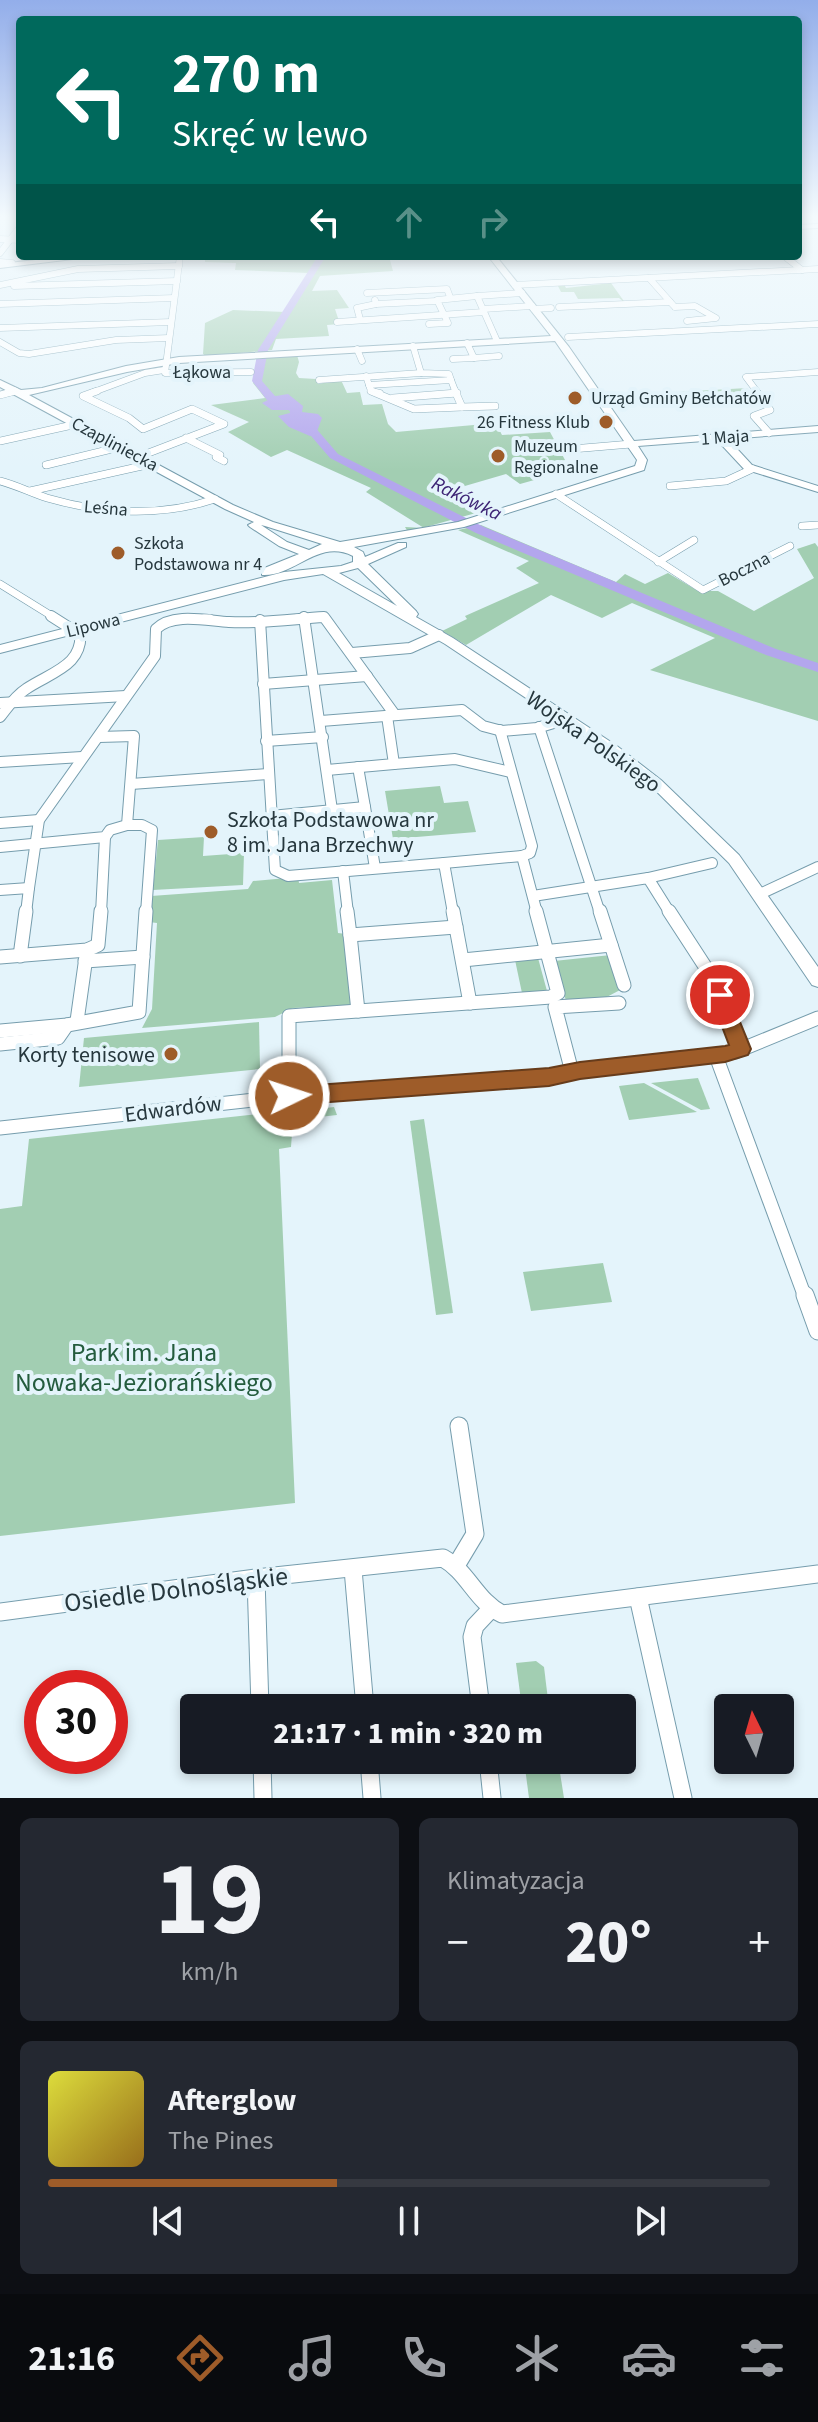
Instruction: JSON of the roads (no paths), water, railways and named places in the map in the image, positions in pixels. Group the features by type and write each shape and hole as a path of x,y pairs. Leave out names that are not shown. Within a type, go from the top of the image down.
{"street":[{"path":"0,304 32,303"},
{"path":"165,366 173,303"},
{"path":"360,319 358,307 398,303"},
{"path":"429,324 448,323 438,303"},
{"path":"480,303 497,341"},
{"path":"460,525 643,466 562,337 530,303"},
{"path":"673,304 696,329"},
{"path":"559,307 673,304 695,306 716,318 687,321"},
{"path":"337,322 551,308"},
{"path":"0,328 171,322"},
{"path":"0,395 45,393 91,378 262,354 818,324"},
{"path":"0,342 26,354 116,340 169,338"},
{"path":"467,343 474,358"},
{"path":"413,346 421,373"},
{"path":"357,349 362,361"},
{"path":"453,359 499,356"},
{"path":"138,457 224,424 192,409 143,429 129,418 83,396 165,366"},
{"name":"Łąkowa","path":"165,366 171,375 251,372"},
{"path":"368,381 442,372 449,374 462,407"},
{"path":"769,433 754,416 770,410 746,377 818,372"},
{"path":"319,380 451,380"},
{"path":"368,381 371,391 393,398 457,393"},
{"name":"Czapliniecka","path":"0,383 215,499 283,544 312,555"},
{"path":"40,404 45,393"},
{"path":"393,398 400,405 418,410 495,406"},
{"path":"0,441 77,424"},
{"name":"1 Maja","path":"631,444 818,429"},
{"path":"720,437 743,464 752,469 818,489"},
{"path":"186,438 220,455 216,457 224,461"},
{"path":"560,450 631,444"},
{"path":"46,465 120,447"},
{"path":"30,491 151,464"},
{"path":"670,486 724,481 752,469"},
{"name":"Leśna","path":"0,481 80,506 128,511 201,505 215,499"},
{"name":"Boczna","path":"556,494 703,590 790,546"},
{"name":"Czapliniecka","path":"229,507 269,524 339,546"},
{"name":"Lipowa","path":"186,601 312,555 320,549 460,525"},
{"name":"Lipowa","path":"0,649 294,574 346,570 376,553 460,525"},
{"path":"802,526 818,525"},
{"path":"658,562 694,540"},
{"path":"283,544 290,554 285,565"},
{"name":"Wojska Polskiego","path":"339,546 356,551 359,562 376,575 401,605 439,635"},
{"path":"376,553 370,561 376,575"},
{"name":"Wojska Polskiego","path":"312,555 312,563 439,635 635,766 679,803 734,859 818,980"},
{"path":"0,717 24,690 54,675 75,658 83,641 76,629 2,586"},
{"path":"304,617 316,680 332,810"},
{"path":"20,956 39,820 157,652 158,625 208,618 229,622 304,617 326,619 352,653 391,715 394,764"},
{"path":"260,620 268,774 275,870 278,874 444,863 530,853 532,846 500,730"},
{"path":"352,653 410,648 439,635"},
{"path":"263,684 367,676"},
{"path":"0,703 126,696"},
{"path":"321,721 462,710 483,726 500,730 539,727 567,719"},
{"path":"539,727 624,985"},
{"path":"99,737 134,736 127,825"},
{"path":"266,741 323,737"},
{"path":"0,762 82,757"},
{"path":"327,770 455,759 510,772"},
{"path":"358,767 375,868"},
{"path":"131,784 268,774"},
{"path":"271,816 365,807"},
{"path":"0,823 39,820"},
{"path":"0,847 105,837 110,830 127,825 142,825 152,830 139,1012 0,1031"},
{"path":"0,1044 58,1038 72,1023 86,956 98,945 105,837"},
{"path":"289,1096 289,1016 556,996 558,991 522,856"},
{"path":"444,863 470,1003"},
{"path":"533,896 579,892 712,863"},
{"path":"760,894 818,867"},
{"path":"343,871 358,1011"},
{"path":"648,878 708,971 741,1049"},
{"path":"0,890 29,888"},
{"path":"350,935 456,927"},
{"path":"463,960 611,945"},
{"path":"0,957 143,957"},
{"path":"572,1072 555,1007 619,1003"},
{"name":"Edwardów","path":"0,1128 289,1096 549,1077 716,1056 818,1018"},
{"path":"716,1056 818,1331"},
{"path":"459,1426 475,1534 457,1564 490,1610 502,1614 818,1574"},
{"name":"Osiedle Dolnośląskie","path":"0,1612 256,1578 443,1558 457,1564"},
{"path":"353,1569 364,1694"},
{"path":"256,1578 260,1694"},
{"path":"638,1597 683,1798"},
{"path":"479,1694 472,1637 475,1626 490,1610"},
{"path":"262,1774 263,1798"},
{"path":"370,1774 372,1798"},
{"path":"489,1774 492,1798"}],"waterway":[{"name":"Rakówka","path":"293,303 263,350 257,381 271,398 291,406 334,456 480,530 771,652 818,668"}],"place":[{"name":"Urząd Gminy Bełchatów","path":"575,398"},
{"name":"26 Fitness Klub","path":"606,422"},
{"name":"Muzeum Regionalne","path":"498,456"},
{"name":"Szkoła Podstawowa nr 4","path":"118,553"},
{"name":"Szkoła Podstawowa nr 8 im. Jana Brzechwy","path":"211,832"},
{"name":"Korty tenisowe","path":"171,1054"}],"park label":[{"name":"Park im. Jana Nowaka-Jeziorańskiego","path":"144,1367"}]}
